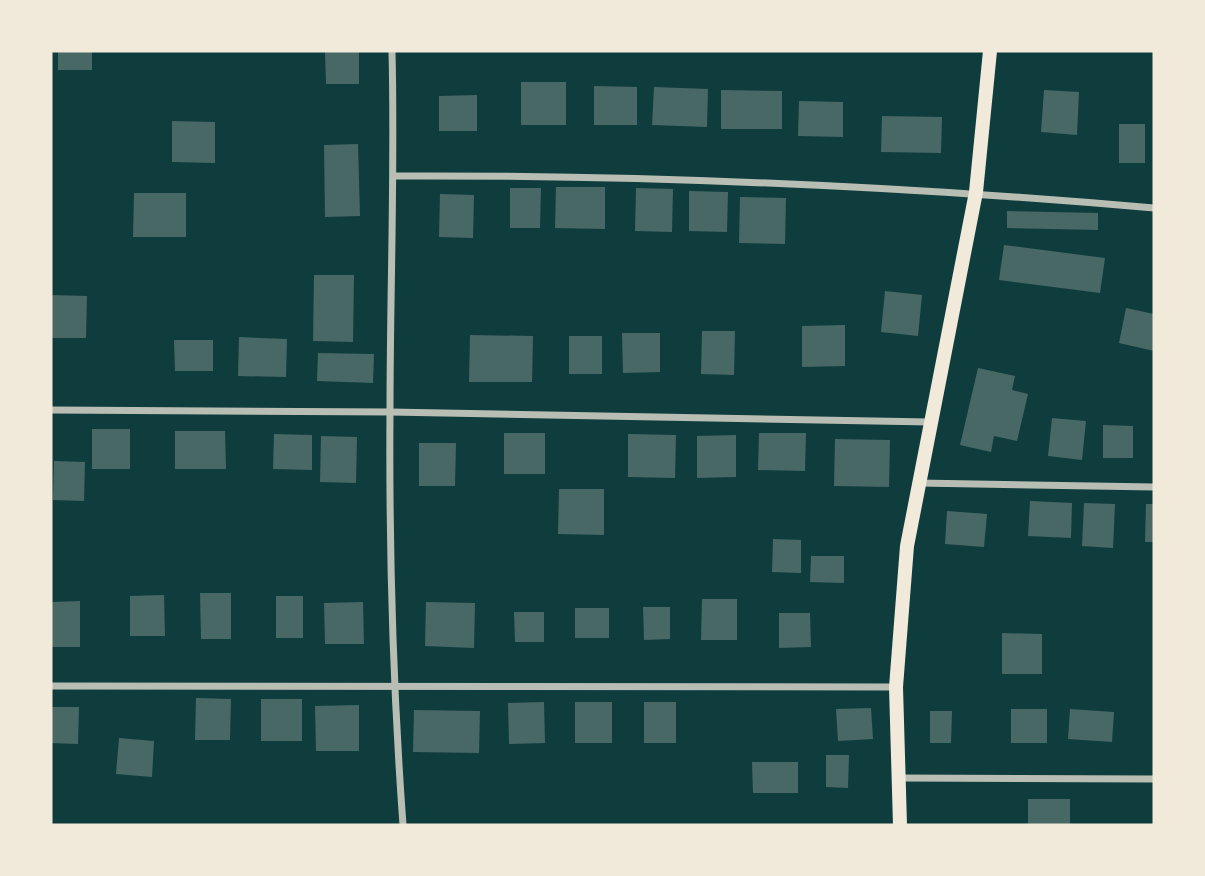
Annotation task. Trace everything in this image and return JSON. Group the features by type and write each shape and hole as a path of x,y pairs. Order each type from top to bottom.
{"main road":[{"path":"900,825 896,687 906,546 976,192 990,51"}],"street":[{"path":"392,51 395,176 390,412 394,685 403,825"},
{"path":"395,176 571,175 976,192 1154,208"},
{"path":"51,410 390,412 930,422"},
{"path":"918,483 1154,487"},
{"path":"51,686 896,687"},
{"path":"898,778 1154,779"}],"building":[{"path":"58,51 92,51 92,70 58,70"},
{"path":"325,51 359,51 359,84 326,84"},
{"path":"521,82 566,82 566,125 521,125"},
{"path":"594,86 637,87 637,125 594,125"},
{"path":"654,87 708,89 707,127 652,125"},
{"path":"721,90 782,91 782,129 721,129"},
{"path":"1044,90 1079,92 1077,135 1041,132"},
{"path":"477,95 477,131 439,131 439,96"},
{"path":"799,101 843,102 843,137 798,136"},
{"path":"882,116 942,117 941,153 881,152"},
{"path":"172,121 215,122 215,163 172,162"},
{"path":"1119,124 1145,124 1145,163 1119,163"},
{"path":"358,144 360,216 325,217 324,145"},
{"path":"556,187 605,187 605,229 555,228"},
{"path":"510,188 541,188 540,228 510,228"},
{"path":"636,188 673,189 672,232 635,231"},
{"path":"689,191 728,192 727,232 689,231"},
{"path":"134,193 186,193 186,237 133,237"},
{"path":"440,194 474,195 473,238 439,237"},
{"path":"740,197 786,198 785,244 739,243"},
{"path":"1007,211 1098,213 1098,230 1007,228"},
{"path":"1004,245 1105,258 1100,293 999,280"},
{"path":"314,275 354,275 353,342 313,341"},
{"path":"885,291 922,295 918,336 881,332"},
{"path":"51,295 87,296 86,338 51,338"},
{"path":"1126,308 1154,314 1154,351 1119,343"},
{"path":"845,325 845,366 802,367 802,326"},
{"path":"702,331 735,331 734,375 701,374"},
{"path":"622,333 660,333 660,372 623,373"},
{"path":"470,335 533,336 532,382 469,382"},
{"path":"569,336 602,336 602,374 569,374"},
{"path":"239,337 287,339 286,377 238,376"},
{"path":"174,340 213,340 213,371 175,371"},
{"path":"318,353 374,354 373,383 317,381"},
{"path":"978,368 1015,376 1012,390 1028,394 1017,441 994,436 991,452 960,445"},
{"path":"1052,418 1086,421 1082,460 1048,456"},
{"path":"1103,425 1133,426 1133,458 1103,458"},
{"path":"92,429 130,429 130,469 92,469"},
{"path":"175,431 225,431 226,469 175,469"},
{"path":"504,433 545,433 545,474 504,474"},
{"path":"759,433 806,433 805,471 758,470"},
{"path":"274,434 312,435 312,470 273,469"},
{"path":"628,434 676,435 675,478 628,477"},
{"path":"736,435 736,477 697,478 697,436"},
{"path":"321,436 357,437 356,483 320,482"},
{"path":"835,439 890,440 889,487 834,486"},
{"path":"419,443 456,443 455,486 419,486"},
{"path":"54,461 85,462 84,501 53,500"},
{"path":"559,489 604,489 604,535 558,534"},
{"path":"1030,501 1072,503 1071,538 1028,536"},
{"path":"1084,503 1115,504 1113,548 1082,546"},
{"path":"1146,504 1154,504 1154,542 1145,542"},
{"path":"947,511 987,514 984,547 945,544"},
{"path":"773,539 801,540 801,573 772,572"},
{"path":"811,556 844,556 844,583 810,582"},
{"path":"200,593 231,593 231,639 201,639"},
{"path":"164,595 165,636 130,636 130,596"},
{"path":"276,596 303,596 303,638 276,638"},
{"path":"702,599 737,599 737,640 701,640"},
{"path":"80,601 80,647 51,647 51,602"},
{"path":"363,602 364,644 325,644 324,603"},
{"path":"426,602 475,603 474,648 425,646"},
{"path":"643,607 670,607 670,639 644,640"},
{"path":"575,608 609,608 609,638 575,638"},
{"path":"514,612 544,612 544,642 515,642"},
{"path":"779,613 810,613 811,647 779,648"},
{"path":"1002,633 1042,634 1042,674 1002,674"},
{"path":"196,698 231,699 230,740 195,740"},
{"path":"261,699 302,699 302,741 261,741"},
{"path":"544,702 545,743 509,744 508,703"},
{"path":"575,702 612,702 612,743 575,743"},
{"path":"644,702 676,702 676,743 644,743"},
{"path":"359,705 359,751 316,751 315,706"},
{"path":"51,707 79,707 78,744 51,743"},
{"path":"871,708 873,739 838,741 836,709"},
{"path":"1011,709 1047,709 1047,743 1011,743"},
{"path":"1070,709 1114,712 1112,742 1068,739"},
{"path":"414,710 480,711 479,753 413,752"},
{"path":"930,711 952,711 951,743 930,743"},
{"path":"119,738 154,741 152,777 116,774"},
{"path":"826,755 849,755 848,788 826,787"},
{"path":"752,762 798,762 798,793 753,793"},
{"path":"1028,799 1070,799 1070,825 1028,825"}]}
